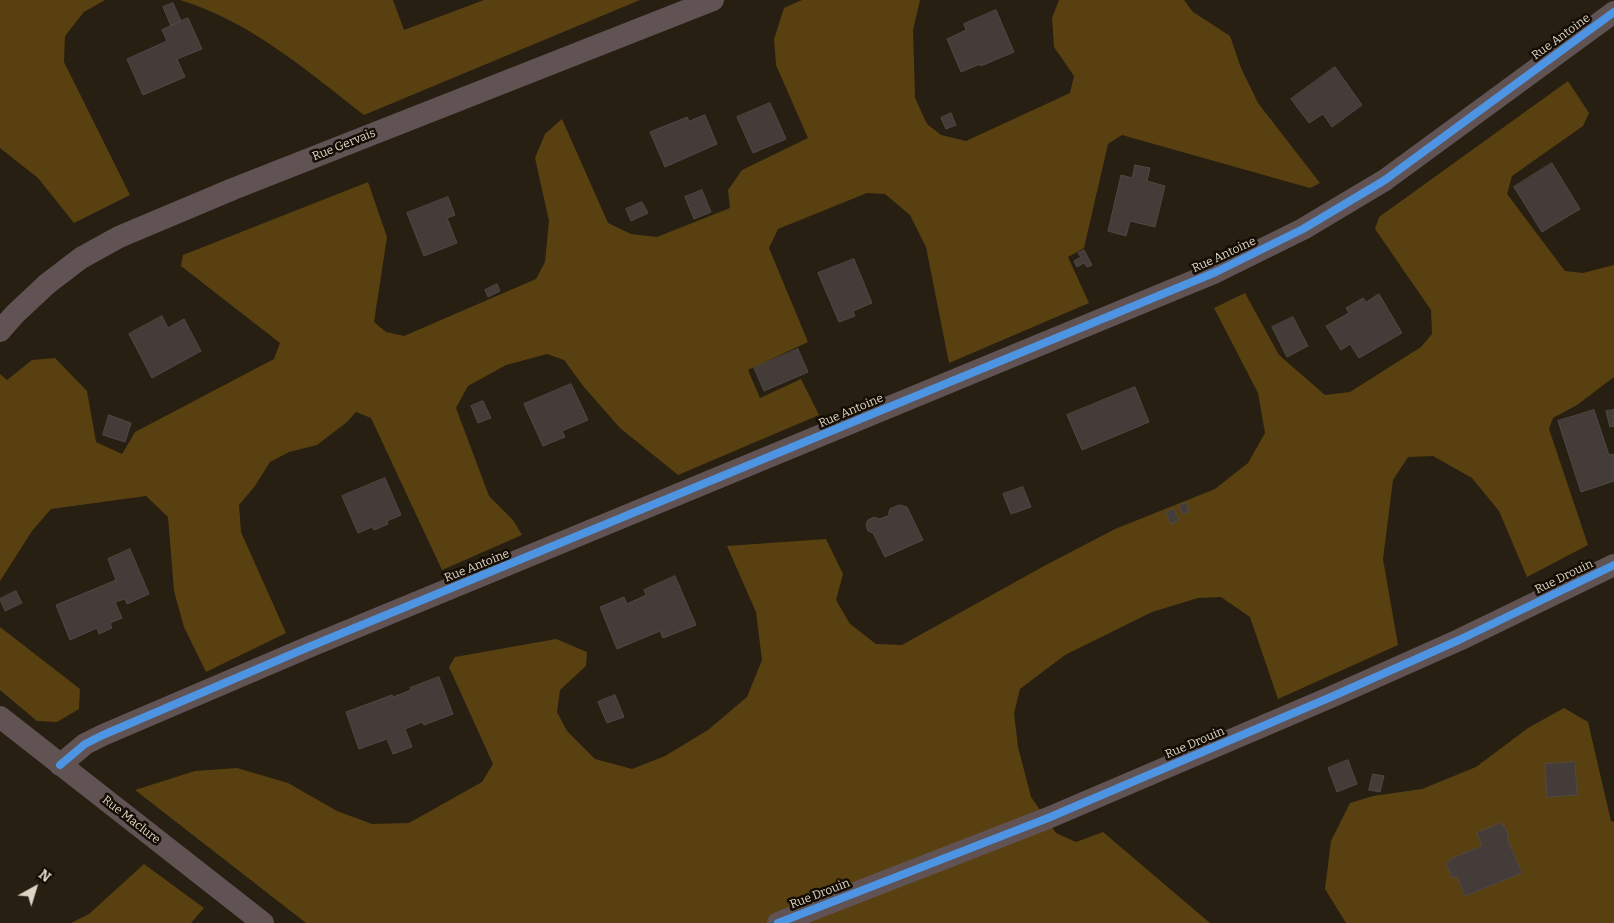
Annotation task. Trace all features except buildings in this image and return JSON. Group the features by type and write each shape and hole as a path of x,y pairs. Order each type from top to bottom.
{"street":[{"name":"Rue Gervais","path":"0,331 46,284 81,258 119,237 678,6 712,0"},
{"name":"Rue Antoine","path":"60,765 85,744 102,735 311,646 1207,276 1262,250 1312,224 1385,180 1614,12"},
{"name":"Rue Drouin","path":"778,923 1048,818 1331,698 1459,640 1614,565"},
{"name":"Rue Maclure","path":"0,717 263,923"}],"shaded area":[{"path":"0,0 105,0 84,12 65,36 64,62 130,195 74,223 38,178 0,148"},
{"path":"180,0 393,0 404,30 484,0 640,0 364,115 299,65 254,34 206,9"},
{"path":"802,0 920,0 913,30 915,98 927,124 941,135 966,141 1070,93 1074,76 1054,47 1052,18 1059,0 1184,0 1193,12 1230,36 1241,68 1258,103 1320,183 1310,188 1122,135 1108,144 1084,248 1068,257 1089,303 949,363 926,247 910,215 885,194 867,193 778,229 769,248 808,342 748,370 760,398 801,379 819,415 678,475 620,428 584,387 564,360 547,354 506,365 468,386 456,408 489,496 513,520 522,535 442,570 371,418 356,412 347,422 317,445 289,452 270,462 255,486 239,505 241,532 286,633 206,672 184,627 174,591 168,517 146,496 51,509 32,531 0,581 0,374 7,380 32,360 55,358 87,391 96,442 122,454 135,432 274,359 280,343 181,266 183,255 368,182 387,237 374,322 386,332 404,336 536,279 545,262 549,221 535,158 545,134 562,119 608,223 631,234 657,237 730,208 728,190 742,170 808,138 776,65 774,39 784,8"},
{"path":"1568,81 1589,113 1583,126 1512,176 1507,194 1565,271 1583,273 1614,265 1614,377 1577,405 1553,418 1549,429 1588,545 1527,577 1499,511 1472,478 1433,456 1408,457 1393,480 1383,559 1398,645 1278,699 1250,617 1221,597 1198,598 1152,612 1065,655 1020,689 1014,713 1018,747 1031,797 1056,833 1076,842 1103,832 1210,923 306,923 135,790 195,771 237,768 288,783 337,811 372,824 409,823 482,782 493,764 449,667 455,657 556,639 587,652 586,666 560,690 557,712 567,731 595,759 632,769 665,756 708,730 747,697 762,660 756,612 727,546 826,539 843,574 836,600 850,624 876,644 902,645 1115,529 1215,489 1248,463 1265,433 1258,393 1214,308 1245,293 1279,355 1325,395 1350,392 1421,347 1432,334 1431,310 1375,229 1379,217"},
{"path":"0,627 80,689 79,709 57,722 37,721 0,690"},
{"path":"1564,708 1588,722 1611,821 1614,822 1614,923 1346,923 1325,889 1331,841 1350,803 1373,796 1422,789 1476,767 1528,728"},
{"path":"144,864 204,908 191,923 71,923 89,914"}],"cycle path":[{"path":"60,765 85,744 103,735 311,646 1216,272 1303,229 1385,180 1614,12"},
{"path":"778,923 1048,818 1331,697 1459,640 1614,565"}]}
